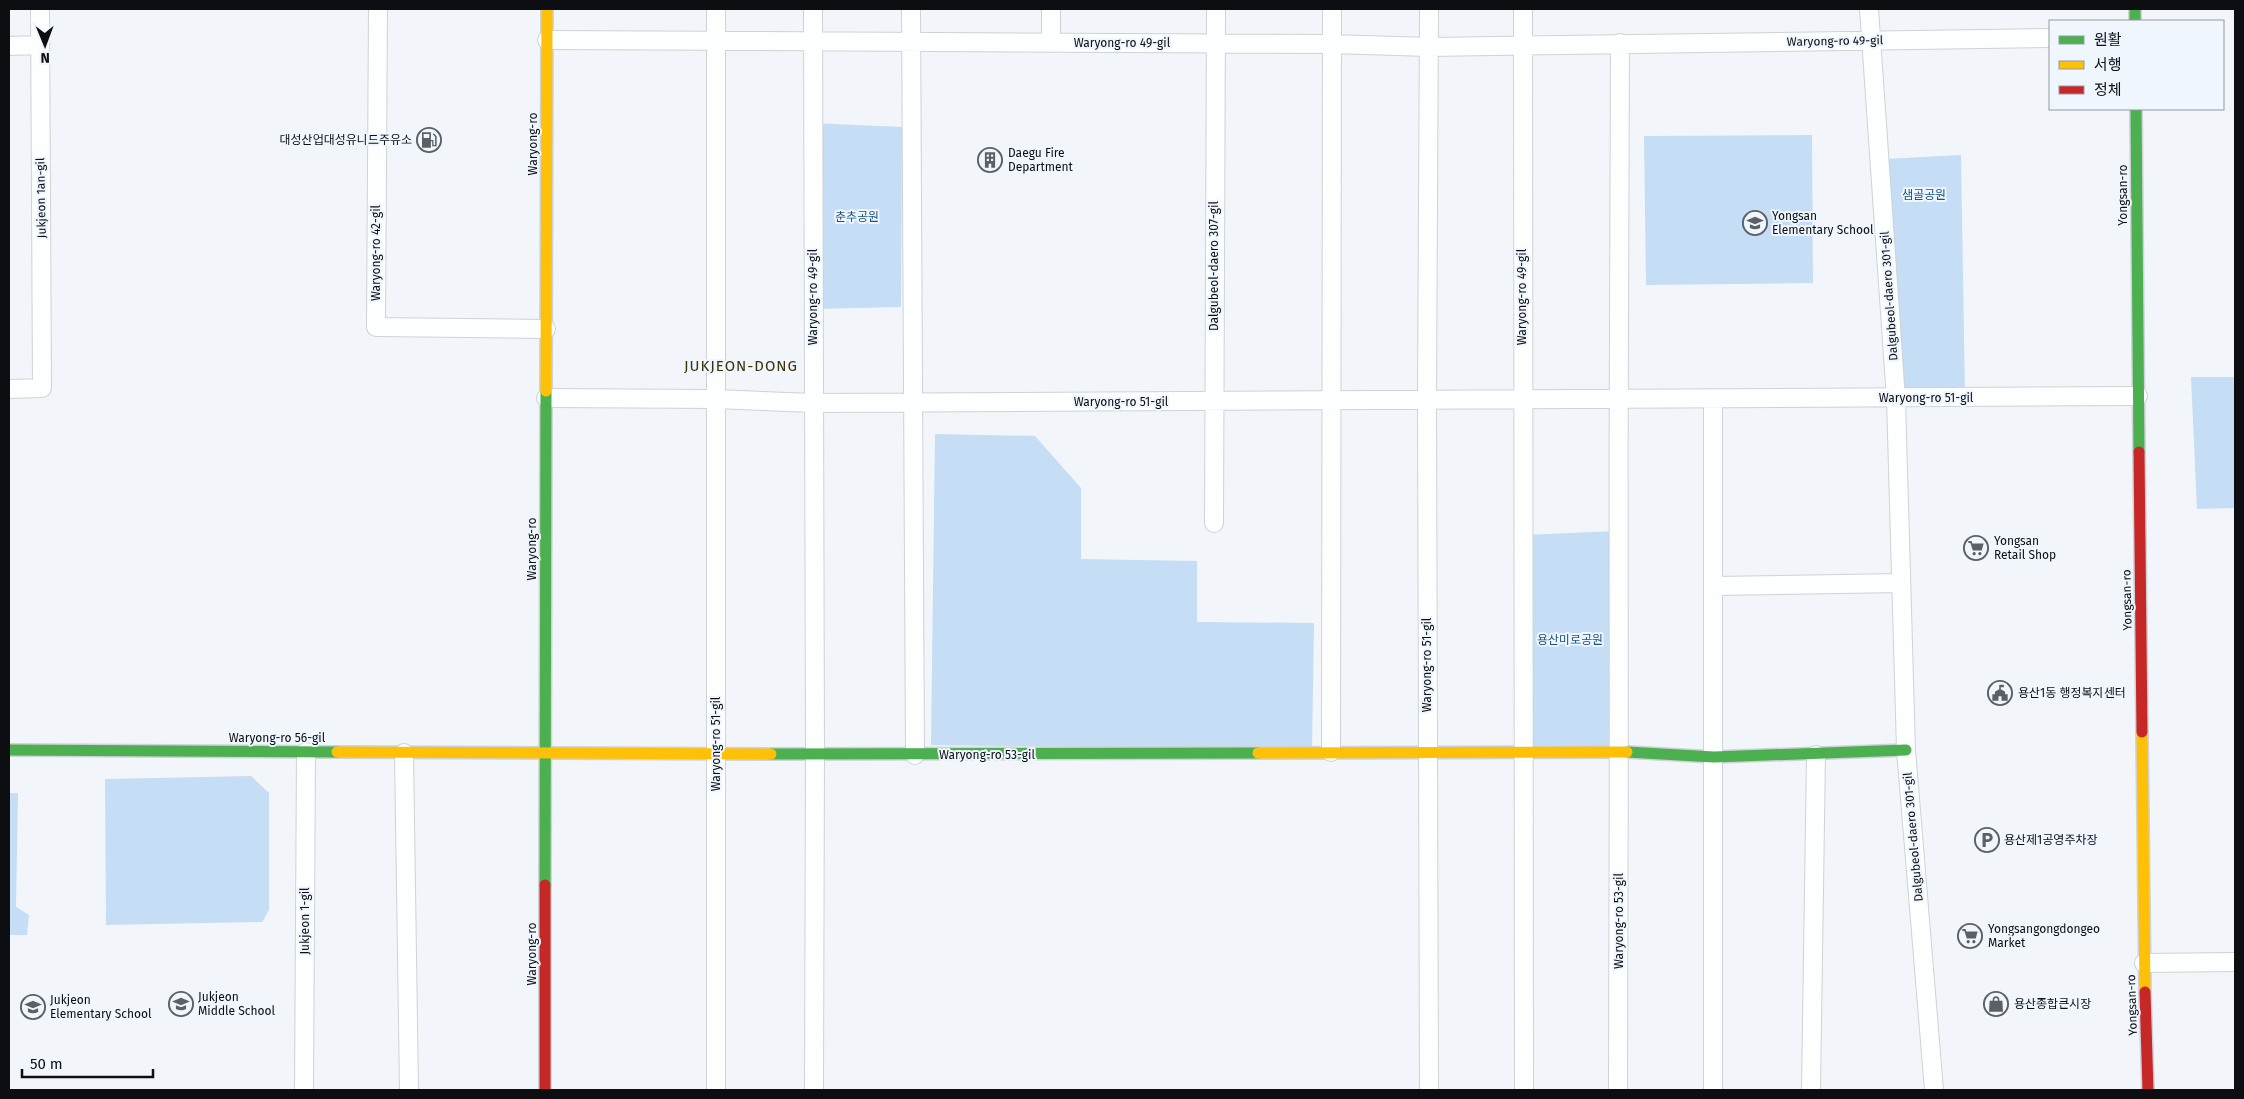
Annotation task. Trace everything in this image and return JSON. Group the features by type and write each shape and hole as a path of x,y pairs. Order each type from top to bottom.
{"main road":[{"name":"Waryong-ro","path":"545,1090 547,9"},
{"name":"Yongsan-ro","path":"2136,110 2144,963 2148,1090"},
{"name":"Waryong-ro 56-gil","path":"9,750 546,754"},
{"name":"Waryong-ro 53-gil","path":"546,754 815,753 915,755 1620,751 1714,757 1906,750"}],"street":[{"name":"Jukjeon 1an-gil","path":"9,389 42,388 40,9"},
{"name":"Waryong-ro 42-gil","path":"378,9 376,327 546,329"},
{"path":"715,398 716,9"},
{"path":"812,42 813,9"},
{"path":"912,9 912,402 915,755"},
{"path":"1051,9 1052,43"},
{"name":"Dalgubeol-daero 307-gil","path":"1214,523 1216,9"},
{"path":"1331,752 1332,9"},
{"path":"1427,399 1429,9"},
{"path":"1522,9 1522,45"},
{"name":"Dalgubeol-daero 301-gil","path":"1869,9 1896,398 1906,750 1934,1090"},
{"name":"Waryong-ro 49-gil","path":"547,40 1215,43 1429,46 2049,38"},
{"name":"Waryong-ro 49-gil","path":"812,42 813,403"},
{"path":"1620,44 1617,399 1620,751"},
{"path":"9,46 39,45"},
{"name":"Waryong-ro 49-gil","path":"1521,399 1522,45"},
{"name":"Waryong-ro 51-gil","path":"546,398 715,398 813,403 1213,401 1330,398 1713,399 2138,396"},
{"name":"Waryong-ro 51-gil","path":"715,398 716,1090"},
{"name":"Waryong-ro 51-gil","path":"1427,399 1428,752"},
{"path":"1521,399 1524,1090"},
{"path":"1713,399 1713,1090"},
{"path":"813,403 814,1090"},
{"path":"1714,586 1901,583"},
{"name":"Waryong-ro 53-gil","path":"1618,1090 1620,751"},
{"name":"Jukjeon 1-gil","path":"304,1090 306,752"},
{"path":"1428,752 1428,1090"},
{"path":"404,753 409,1090"},
{"path":"1811,1090 1816,754"},
{"path":"2144,963 2235,962"}],"green space":[{"name":"춘추공원","path":"812,123 902,127 901,307 813,309"},
{"path":"1812,135 1813,283 1646,285 1644,136"},
{"name":"샘골공원","path":"1961,155 1965,398 1900,394 1885,159"},
{"path":"2191,377 2235,377 2235,508 2197,509"},
{"path":"935,434 1035,436 1081,488 1081,559 1197,561 1197,622 1314,623 1312,750 931,745"},
{"name":"용산미로공원","path":"1616,531 1618,745 1524,745 1523,535"},
{"path":"251,776 269,793 269,910 262,922 106,925 105,779"},
{"path":"9,793 18,793 16,907 29,915 27,935 9,935"}],"traffic: fast":[{"path":"2135,9 2135,20"},
{"path":"2136,110 2139,452"},
{"path":"545,885 546,391"},
{"path":"9,750 337,752"},
{"path":"1627,752 1714,757 1906,750"},
{"path":"771,754 1258,753"}],"traffic: slow":[{"path":"546,391 547,9"},
{"path":"2142,732 2145,992"},
{"path":"337,752 771,754"},
{"path":"1258,753 1627,752"}],"traffic: jam":[{"path":"2139,452 2142,732"},
{"path":"545,885 545,1090"},
{"path":"2145,992 2148,1090"}],"place":[{"name":"대성산업대성유니드주유소","path":"429,140"},
{"name":"Daegu Fire Department","path":"990,160"},
{"name":"Yongsan Elementary School","path":"1755,223"},
{"name":"Yongsan Retail Shop","path":"1976,548"},
{"name":"용산1동 행정복지센터","path":"2000,693"},
{"name":"용산제1공영주차장","path":"1987,840"},
{"name":"Yongsangongdongeo Market","path":"1970,936"},
{"name":"Jukjeon Middle School","path":"181,1004"},
{"name":"용산종합큰시장","path":"1996,1004"},
{"name":"Jukjeon Elementary School","path":"33,1007"}],"district":[{"name":"JUKJEON-DONG","path":"741,366"}]}
